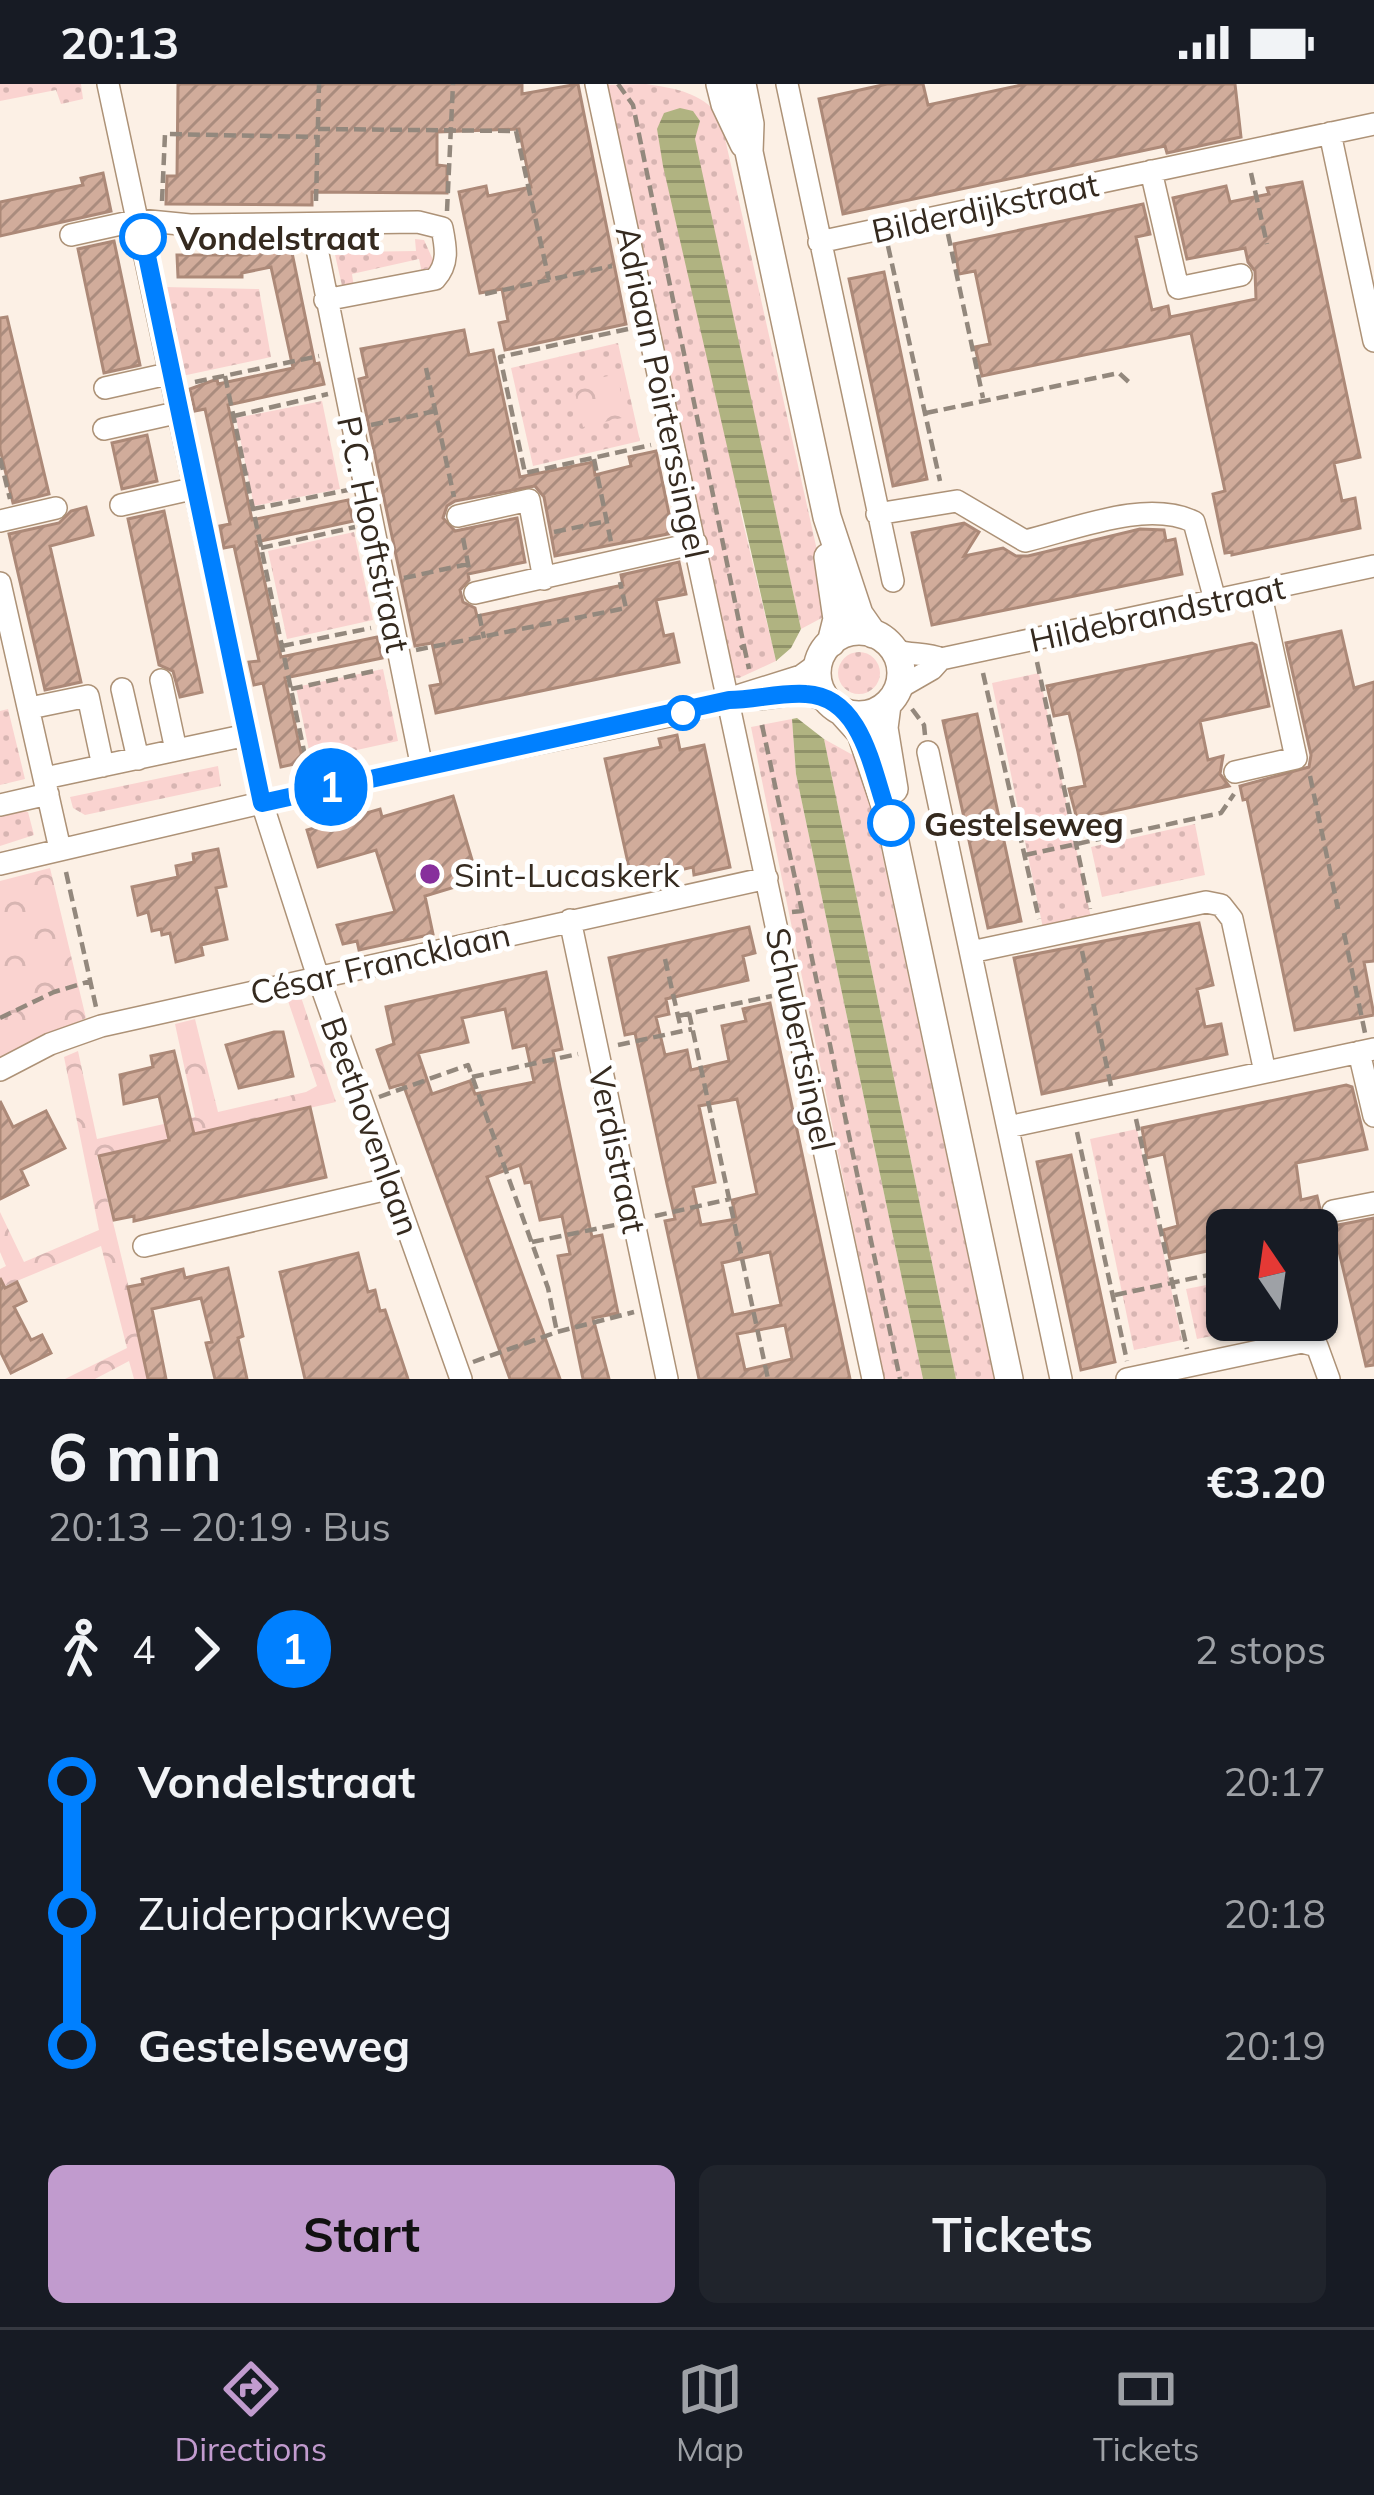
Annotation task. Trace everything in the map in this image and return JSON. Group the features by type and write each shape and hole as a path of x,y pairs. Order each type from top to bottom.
{"main road":[{"path":"720,84 749,152"},
{"path":"742,84 750,124 749,152 827,517 859,614 902,668 895,707 891,823"},
{"path":"827,517 837,620 818,683 861,734 891,823 1009,1379"},
{"path":"824,653 846,633 884,642"},
{"path":"835,706 861,716 895,707"}],"street":[{"path":"108,84 150,222 173,380 262,803"},
{"name":"Adriaan Poirterssingel","path":"596,84 729,700"},
{"path":"787,84 892,581"},
{"name":"Bilderdijkstraat","path":"819,242 1374,124"},
{"path":"1330,133 1374,341"},
{"path":"1151,171 1178,288 1241,275"},
{"path":"71,236 150,222 418,222 442,228 444,269 435,279 325,300"},
{"name":"P.C. Hooftstraat","path":"312,224 422,768"},
{"path":"105,388 173,380"},
{"path":"104,429 180,412"},
{"path":"121,505 196,488"},
{"path":"458,516 529,500 544,579"},
{"path":"877,514 945,502 968,505 1025,541 1153,511 1177,514 1194,522 1215,600"},
{"path":"7,519 56,508"},
{"path":"475,593 696,543"},
{"name":"Hildebrandstraat","path":"884,642 908,655 930,654 941,659 1374,566"},
{"path":"0,583 60,848"},
{"path":"1235,772 1296,758 1260,591"},
{"path":"0,864 729,700 801,676 824,653"},
{"name":"Hildebrandstraat","path":"895,707 941,659"},
{"path":"160,680 176,750"},
{"path":"122,689 137,758"},
{"path":"729,700 804,693 835,706"},
{"path":"30,708 88,696 103,766"},
{"name":"Schubertsingel","path":"729,700 873,1379"},
{"path":"0,805 103,766 247,735"},
{"path":"928,752 1061,1379"},
{"name":"Beethovenlaan","path":"262,803 318,977 459,1374"},
{"name":"César Francklaan","path":"0,1070 50,1044 100,1026 767,878"},
{"path":"970,952 1206,902 1221,905 1232,919 1265,1072"},
{"name":"Verdistraat","path":"570,920 667,1379"},
{"path":"1008,1126 1368,1051 1374,1116"},
{"path":"144,1246 392,1188"},
{"path":"1338,1210 1374,1203"},
{"path":"1129,1379 1302,1342 1318,1346 1327,1368"}],"path":[{"path":"312,224 319,84"},
{"path":"442,228 450,200 453,84"},
{"path":"618,84 633,105 750,673"},
{"path":"150,222 165,134 516,131 549,280"},
{"path":"1245,150 1267,244"},
{"path":"944,216 983,398"},
{"path":"884,229 945,502"},
{"path":"485,295 636,261"},
{"path":"650,324 500,357 520,450 525,472 675,440"},
{"path":"173,380 225,376 337,353"},
{"path":"926,413 1119,374 1132,385"},
{"path":"225,376 312,791"},
{"path":"234,416 344,390"},
{"path":"353,429 435,411"},
{"path":"0,458 7,519"},
{"path":"254,509 365,486"},
{"path":"536,536 607,521"},
{"path":"261,548 373,523"},
{"path":"386,582 468,564"},
{"path":"282,646 393,624"},
{"path":"1033,640 1077,844 1086,928 1124,1102 1191,1366"},
{"path":"721,661 744,646"},
{"path":"978,652 1043,937"},
{"path":"291,689 401,665"},
{"path":"762,725 900,1379"},
{"path":"1296,758 1309,768 1338,909"},
{"path":"1024,855 1221,812 1235,793 1235,772"},
{"path":"60,848 100,1026"},
{"path":"775,912 802,911"},
{"path":"1344,933 1368,1051"},
{"path":"665,958 681,1031"},
{"path":"0,1018 54,992 91,981"},
{"path":"678,1016 791,991"},
{"path":"689,1013 769,1379"},
{"path":"362,1102 468,1065 543,1273 557,1332"},
{"path":"1073,1113 1129,1379"},
{"path":"1113,1296 1206,1276"},
{"path":"459,1374 557,1332 652,1309"}],"green space":[{"path":"0,84 81,84 83,99 61,104 56,90 0,101"},
{"path":"646,84 687,93 720,116 831,613 801,629 694,139 700,121 680,108 741,514 776,661 739,678 732,677 606,85"},
{"path":"331,237 347,237 349,252 416,251 415,239 424,240 434,262 422,273 419,259 352,274 354,288 343,290"},
{"path":"164,287 259,289 271,357 182,376"},
{"path":"618,343 640,441 533,466 511,368"},
{"path":"617,374 626,417 583,427 573,384"},
{"path":"322,401 340,489 254,506 236,418"},
{"path":"354,532 373,620 287,639 268,551"},
{"path":"859,652 874,658 880,673 874,688 859,694 844,688 838,673 844,658"},
{"path":"383,669 398,741 311,760 296,687"},
{"path":"1039,673 1091,918 1043,928 992,683"},
{"path":"8,709 25,779 0,785 0,711"},
{"path":"792,719 796,774 923,1379 884,1379 751,727"},
{"path":"824,739 860,759 865,774 994,1379 956,1379"},
{"path":"218,766 221,786 85,815 73,808 70,797"},
{"path":"28,812 34,835 0,846 0,816"},
{"path":"1195,824 1205,875 1102,897 1091,847"},
{"path":"50,868 86,1018 0,1057 0,881"},
{"path":"300,994 336,1102 97,1156 151,1379 134,1379 129,1361 95,1379 65,1379 127,1348 101,1246 0,1288 0,1269 6,1266 0,1252 0,1212 24,1262 99,1230 64,1057 78,1051 97,1139 195,1117 175,1024 195,1019 218,1112 306,1092 317,1086 287,998"},
{"path":"1137,1129 1182,1340 1134,1350 1090,1139"},
{"path":"1206,1285 1206,1337 1197,1339 1186,1289"}],"shaded area":[{"path":"680,108 693,111 700,121 695,139 801,629 791,648 776,661 663,166 657,129 664,113"},
{"path":"792,719 824,739 956,1379 923,1379 796,774"}],"building":[{"path":"178,84 522,84 522,94 578,84 626,324 505,350 499,323 508,321 502,289 480,293 459,192 486,186 488,196 531,187 519,129 437,132 437,165 447,166 447,193 312,192 312,205 166,204 167,176 177,176"},
{"path":"887,84 923,84 928,105 1026,84 1235,84 1241,137 1167,153 1165,146 843,214 819,99"},
{"path":"103,173 111,211 0,236 0,202 83,185 81,178"},
{"path":"1302,182 1360,457 1334,463 1342,501 1355,498 1360,528 1232,555 1225,553 1213,494 1225,491 1191,333 982,376 975,347 990,344 975,271 959,274 954,244 1143,204 1150,234 1136,237 1152,310 1168,306 1170,317 1256,299 1255,271 1245,248 1187,259 1173,198 1226,186 1230,202"},
{"path":"114,241 140,365 104,373 78,249"},
{"path":"290,243 315,364 319,363 324,384 228,405 252,520 348,500 353,521 256,542 281,657 377,637 382,658 285,678 303,762 281,767 263,683 254,685 249,662 259,661 234,546 224,548 220,526 230,524 205,409 195,411 190,389 217,379 218,384 293,368 271,267 242,273 242,277 178,277 177,255 247,255"},
{"path":"884,272 927,479 893,486 849,279"},
{"path":"7,317 49,494 13,503 0,449 0,318"},
{"path":"464,330 469,355 493,350 520,477 593,462 595,475 631,466 629,457 656,451 673,533 555,556 544,497 535,486 455,501 447,506 443,518 455,531 517,518 525,562 468,574 460,590 463,602 475,608 477,616 623,585 621,575 679,562 686,594 656,600 664,636 673,634 679,662 436,713 430,686 441,684 432,643 415,646 359,379 367,377 361,349"},
{"path":"147,435 157,481 122,489 112,443"},
{"path":"86,507 93,535 50,546 81,682 45,690 9,534 59,523 71,511"},
{"path":"164,511 202,692 180,697 173,671 159,665 128,519"},
{"path":"964,523 979,532 964,556 1003,548 1016,556 1028,556 1140,529 1164,530 1166,541 1175,539 1182,574 932,625 912,533"},
{"path":"1341,631 1354,688 1374,682 1374,961 1364,962 1374,1015 1295,1030 1247,799 1243,800 1240,786 1309,767 1311,755 1286,643"},
{"path":"1252,643 1269,706 1200,721 1208,760 1223,756 1220,774 1229,786 1077,819 1069,789 1085,786 1078,752 1069,713 1054,716 1047,686"},
{"path":"977,714 1021,921 988,928 943,721"},
{"path":"677,735 680,750 704,745 730,867 694,875 693,867 632,881 605,759 661,747 659,739"},
{"name":"Sint-Lucaskerk","path":"453,796 478,880 425,896 433,934 359,950 357,941 343,944 337,925 395,912 376,850 318,867 307,830 380,809 382,817"},
{"path":"218,849 226,886 216,888 227,939 201,945 203,955 176,962 170,933 152,931 148,912 138,915 132,887 178,877 176,866 194,862 193,854"},
{"path":"1199,923 1213,985 1197,989 1205,1027 1221,1024 1227,1054 1042,1094 1014,958"},
{"path":"749,927 755,953 743,956 748,980 666,999 669,1014 656,1017 665,1055 687,1050 691,1070 729,1061 722,1026 746,1021 743,1009 770,1003 850,1379 699,1379 665,1221 675,1219 635,1033 625,1035 609,958","holes":["737,1099 757,1194 732,1200 736,1219 701,1225 693,1187 715,1182 699,1106","770,1252 781,1305 733,1315 722,1263","785,1325 792,1359 745,1370 737,1334"]},
{"path":"546,972 562,1049 553,1051 560,1087 592,1237 602,1235 618,1313 593,1318 609,1379 583,1379 558,1256 570,1254 562,1216 540,1220 531,1182 525,1183 520,1165 487,1177 560,1379 510,1379 403,1084 390,1088 377,1050 394,1044 386,1007","holes":["505,1009 513,1048 526,1045 534,1082 475,1094 470,1081 432,1094 418,1053 468,1042 462,1018"]},
{"path":"283,1032 293,1076 239,1088 226,1045"},
{"path":"174,1051 194,1134 310,1107 326,1177 134,1221 134,1216 114,1220 99,1156 169,1140 159,1096 124,1104 120,1075 153,1067 151,1056"},
{"path":"1346,1085 1352,1087 1367,1149 1296,1163 1301,1200 1317,1196 1320,1209 1206,1209 1206,1251 1170,1259 1163,1230 1178,1226 1164,1154 1147,1158 1142,1128"},
{"path":"0,1101 13,1127 46,1111 65,1148 21,1170 28,1185 0,1199"},
{"path":"1071,1155 1115,1362 1081,1370 1037,1162"},
{"path":"1374,1218 1374,1365 1366,1366 1338,1247 1338,1225"},
{"path":"358,1253 368,1292 375,1290 380,1311 385,1310 408,1379 305,1379 280,1272"},
{"path":"228,1268 247,1379 215,1379 201,1298 152,1309 166,1379 148,1379 128,1287 183,1269 185,1278"},
{"path":"0,1278 5,1288 17,1282 26,1301 14,1307 31,1340 42,1335 51,1353 11,1373 0,1351"}],"bus line":[{"name":"1","path":"143,237 262,803 729,700 804,693 827,701 856,725 891,823"}],"place":[{"name":"Vondelstraat","path":"143,237"},
{"name":"Gestelseweg","path":"891,823"},
{"name":"Sint-Lucaskerk","path":"430,874"}]}
